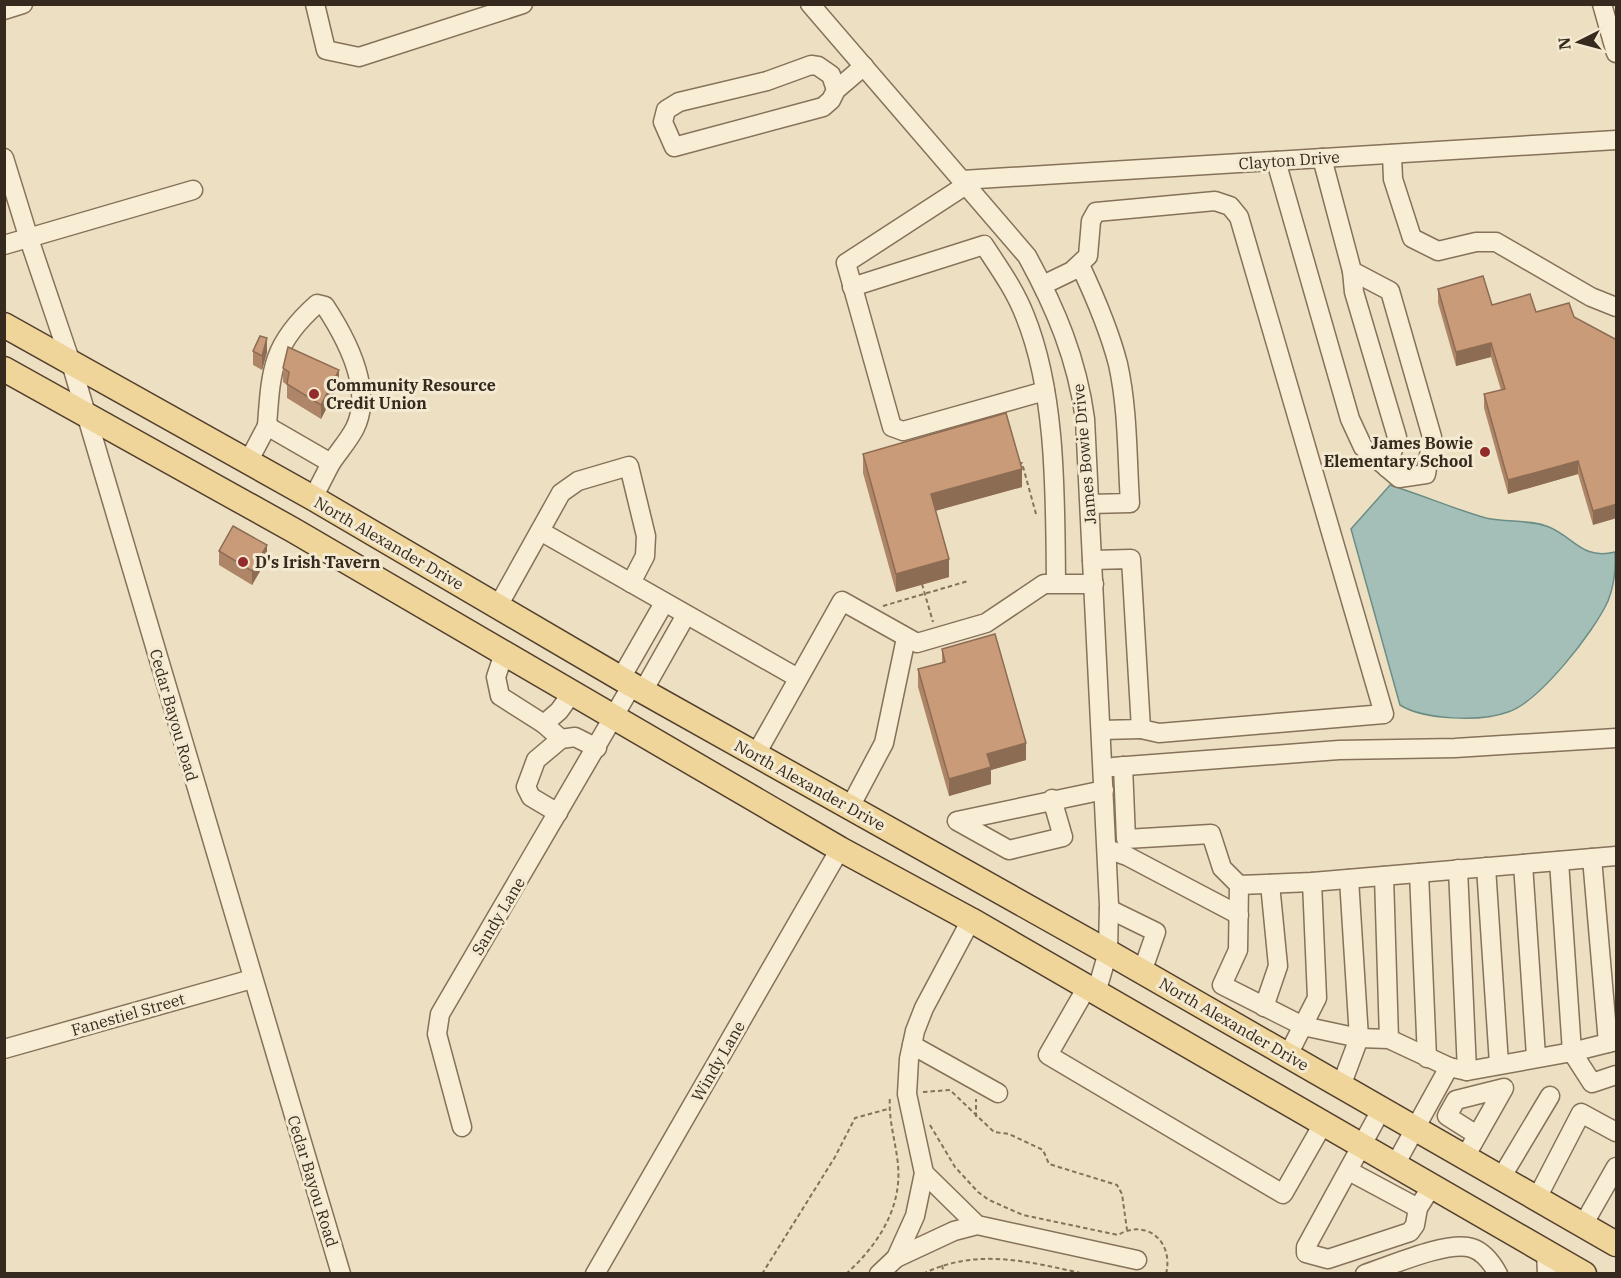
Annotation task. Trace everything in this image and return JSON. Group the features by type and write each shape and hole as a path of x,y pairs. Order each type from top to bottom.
{"main road":[{"name":"North Alexander Drive","path":"4,325 313,498 632,685 1108,952 1616,1244"},
{"path":"4,369 294,530 840,849 971,920 1493,1221 1546,1263 1584,1274"},
{"path":"294,530 313,498"},
{"path":"738,789 756,754"}],"street":[{"path":"4,10 23,4"},
{"path":"315,4 326,50 359,57 522,4"},
{"name":"James Bowie Drive","path":"810,4 1027,256 1043,285 1068,343 1080,385 1094,584 1107,849 1108,952 1092,990 1048,1055 1283,1194 1323,1124"},
{"path":"1602,4 1617,53"},
{"path":"836,90 831,75 818,66 804,66 767,81 679,102 666,110 663,122 674,147 781,116 823,107 831,100 836,90 864,66"},
{"name":"Clayton Drive","path":"964,183 1617,140"},
{"path":"1392,154 1393,179 1412,238 1438,251 1476,242 1496,242 1592,297 1617,308"},
{"name":"Cedar Bayou Road","path":"4,158 71,363 341,1274"},
{"path":"1322,158 1352,271 1354,292 1397,437 1387,468"},
{"path":"1276,161 1350,419 1363,447 1399,478 1426,474 1432,437 1390,291 1352,271"},
{"path":"964,183 846,263 883,398 895,430 903,431 1045,391"},
{"path":"4,245 193,190"},
{"path":"1043,285 1080,265 1089,256 1091,221 1096,212 1215,201 1230,206 1239,217 1384,714 1159,733 1141,729 1101,730"},
{"path":"852,287 984,245 1015,293 1038,354 1045,391 1055,509 1056,584"},
{"path":"1080,265 1103,314 1118,365 1123,395 1130,503 1090,504"},
{"path":"248,462 267,426 271,373 277,356 295,323 317,304 325,306 341,330 355,367 362,395 356,427 331,463 313,498"},
{"path":"1038,354 1068,343"},
{"path":"267,426 331,463"},
{"path":"498,606 540,531 555,499 568,487 587,478 629,466 646,536 645,556 631,583"},
{"path":"540,531 798,678"},
{"path":"1092,560 1131,559 1141,729"},
{"path":"756,754 842,601 906,638 921,642 986,623 1038,587 1056,584 1094,584"},
{"path":"632,685 644,636 664,603"},
{"path":"632,685 665,649 686,615"},
{"path":"644,636 665,649"},
{"path":"850,807 884,743 906,638"},
{"path":"504,653 496,677 500,696 544,724 561,739"},
{"name":"Sandy Lane","path":"462,1127 436,1034 440,1014 615,718 632,685"},
{"path":"544,724 559,711 572,693"},
{"path":"558,813 531,797 526,787 536,760 561,739 575,737 597,748"},
{"path":"1102,768 1339,750 1455,748 1617,738"},
{"path":"1123,766 1127,847"},
{"path":"1052,799 1064,837 1020,848 1009,850 957,821 1052,799 1104,790"},
{"path":"1107,849 1211,834 1222,868 1239,885 1239,915 1238,950 1209,1010"},
{"path":"1127,847 1239,915"},
{"name":"Windy Lane","path":"595,1274 840,849"},
{"path":"1239,885 1312,882 1617,856"},
{"path":"1222,984 1303,1026 1359,1038 1389,1039 1427,1058 1458,1069 1572,1052 1612,1042 1592,858"},
{"path":"1559,861 1572,1052 1592,1083 1617,1075"},
{"path":"1523,864 1536,1056"},
{"path":"1486,867 1499,1064"},
{"path":"1395,1165 1414,1127 1458,1069 1458,869"},
{"path":"1419,873 1427,1058"},
{"path":"1384,876 1389,1039"},
{"path":"1341,1086 1359,1038 1349,879"},
{"path":"1287,1055 1317,998 1312,882"},
{"path":"1264,1007 1278,966 1270,884"},
{"path":"1109,909 1156,932 1142,972"},
{"path":"896,1258 915,1216 924,1173 907,1094 912,1045 924,1008 971,920"},
{"name":"Fanestiel Street","path":"4,1049 252,979"},
{"path":"912,1045 998,1093"},
{"path":"1501,1178 1550,1096"},
{"path":"1381,1110 1306,1247 1305,1253 1328,1259 1410,1232 1415,1225 1418,1208 1432,1186"},
{"path":"1537,1198 1581,1113 1617,1132"},
{"path":"1465,1157 1477,1135"},
{"path":"1583,1225 1617,1167"},
{"path":"1349,1171 1418,1208"},
{"path":"924,1173 977,1225"},
{"path":"1474,1249 1493,1221"},
{"path":"879,1274 896,1258 954,1231 977,1225 1137,1260"},
{"path":"1365,1274 1454,1247 1474,1249 1484,1256 1498,1274"}],"path":[{"path":"1016,465 1022,463 1036,514"},
{"path":"874,608 968,581"},
{"path":"922,584 935,628"},
{"path":"917,1092 950,1090 994,1132 1009,1134 1043,1150 1049,1164 1117,1185 1122,1194 1127,1230"},
{"path":"762,1274 836,1157 855,1118 889,1109"},
{"path":"926,1123 934,1127 945,1154 966,1181 978,1192 1006,1210 1118,1235 1127,1230 1145,1229 1158,1236 1168,1255 1166,1274"},
{"path":"922,1274 942,1266 987,1258 1012,1259 1085,1274"},
{"path":"942,1266 944,1274"}],"water":[{"path":"1390,485 1486,518 1549,527 1586,551 1604,554 1615,552 1612,589 1601,614 1550,681 1521,706 1497,715 1453,718 1423,714 1400,705 1351,529"}],"building":[{"path":"1483,276 1492,305 1530,294 1536,312 1569,303 1574,317 1617,340 1617,504 1593,511 1578,461 1508,480 1484,394 1505,389 1491,343 1456,352 1438,289"},
{"path":"260,336 267,338 262,356 253,351"},
{"path":"288,347 339,370 321,405 287,384 289,372 283,368"},
{"path":"1006,413 1022,469 931,494 949,559 896,574 863,454"},
{"path":"233,526 267,545 252,571 219,551"},
{"path":"995,634 1026,743 987,754 991,767 949,779 918,669 945,662 942,649"}],"place":[{"name":"Community Resource Credit Union","path":"314,394"},
{"name":"James Bowie Elementary School","path":"1485,452"},
{"name":"D's Irish Tavern","path":"243,562"}]}
